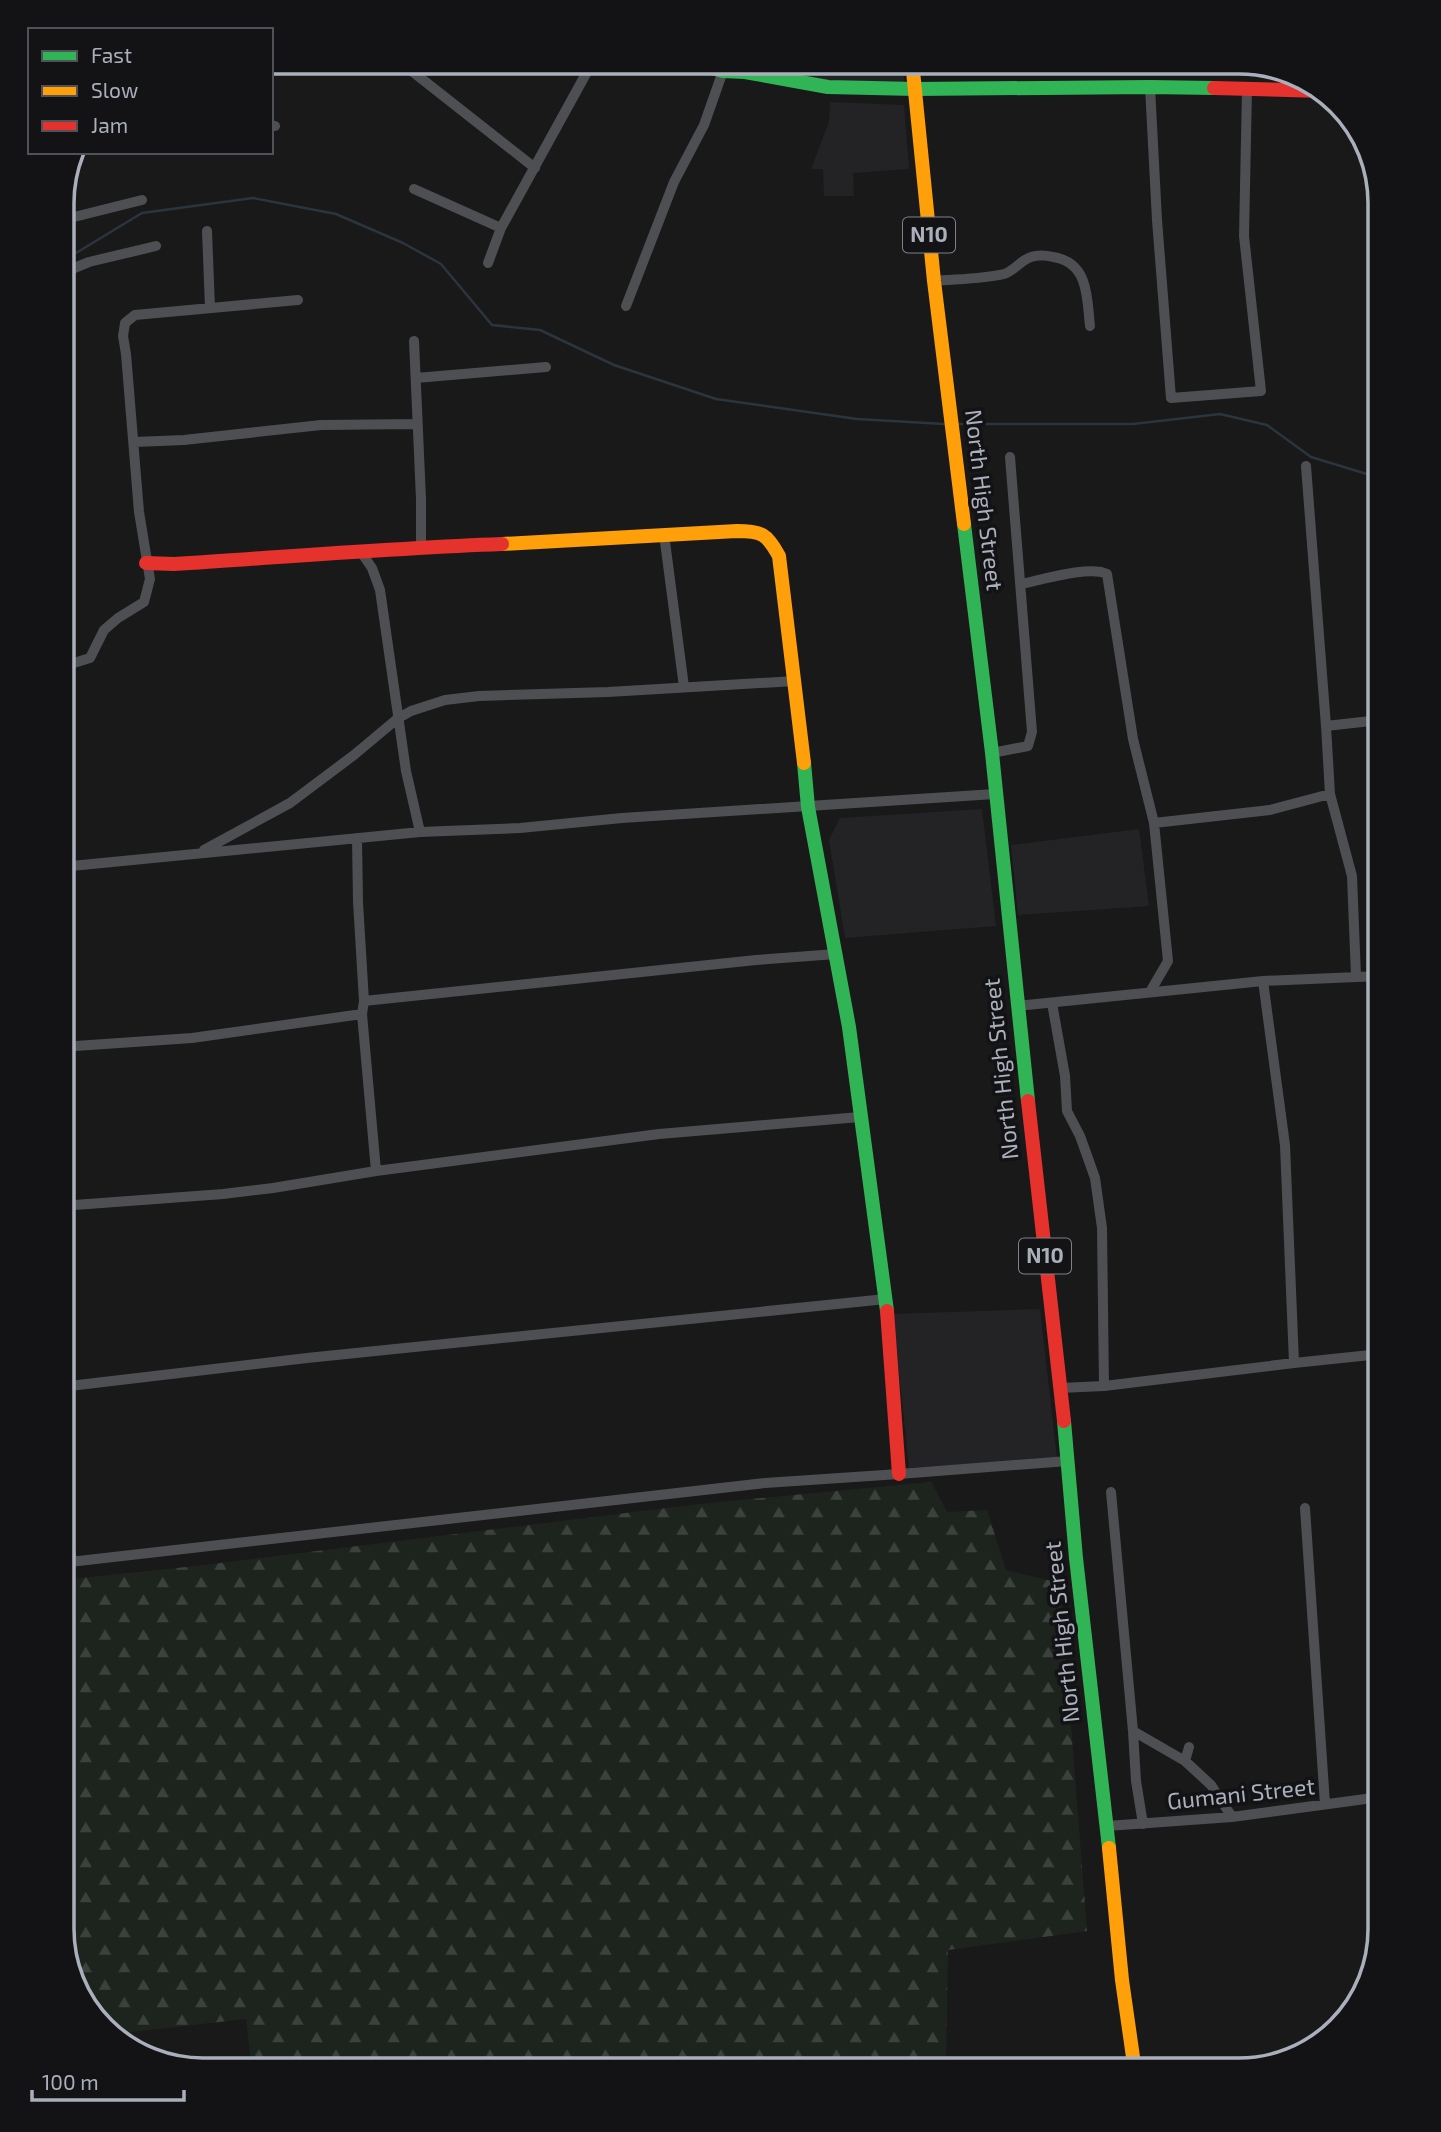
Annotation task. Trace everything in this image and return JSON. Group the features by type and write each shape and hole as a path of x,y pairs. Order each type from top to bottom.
{"main road":[{"path":"774,74 828,87 1150,87 1301,90"},
{"name":"North High Street","path":"913,74 934,281 992,754 1068,1461 1076,1558 1122,1980 1133,2058"},
{"path":"146,562 174,564 664,534 755,531 771,541 779,556 808,807 849,1027 886,1299 899,1474"}],"street":[{"path":"416,74 535,168"},
{"path":"488,263 501,228 586,74"},
{"path":"626,306 674,182 704,124 722,74"},
{"path":"1150,87 1171,398 1261,391 1244,236 1247,89"},
{"path":"414,189 501,228"},
{"path":"74,217 142,200"},
{"path":"206,231 210,308"},
{"path":"74,268 156,246"},
{"path":"934,281 1007,274 1022,261 1034,256 1064,260 1077,268 1085,287 1090,326"},
{"path":"74,663 90,658 104,630 144,602 150,579 139,512 123,337 125,323 135,315 298,300"},
{"path":"414,341 421,547"},
{"path":"415,378 546,367"},
{"path":"134,442 184,440 321,425 417,424"},
{"path":"992,754 1028,746 1032,732 1010,457"},
{"path":"1306,466 1330,794 1352,876 1356,977"},
{"path":"664,534 684,687"},
{"path":"361,552 372,568 380,590 397,719 419,832"},
{"path":"1021,584 1082,573 1101,571 1107,574 1133,739 1154,823 1168,961 1150,992"},
{"path":"199,853 290,803 397,719 411,711 445,700 479,696 608,692 795,681"},
{"path":"1326,726 1368,721"},
{"path":"74,866 419,832 520,828 622,818 995,794"},
{"path":"1154,823 1270,810 1330,794"},
{"path":"357,838 364,1000 362,1014 376,1171"},
{"path":"364,1000 836,954"},
{"path":"1017,1006 1263,981 1368,976"},
{"path":"1263,981 1285,1145 1294,1363"},
{"path":"1052,1003 1065,1076 1067,1111 1080,1136 1095,1178 1102,1228 1104,1387"},
{"path":"74,1046 192,1038 362,1014"},
{"path":"74,1205 223,1194 660,1134 860,1117"},
{"path":"74,1385 775,1308 886,1299"},
{"path":"1060,1388 1104,1387 1368,1355"},
{"path":"74,1561 752,1484 1068,1461"},
{"path":"1111,1492 1136,1781 1143,1824"},
{"path":"1304,1508 1325,1804"},
{"path":"1133,1731 1185,1762 1211,1785 1232,1817"},
{"path":"1185,1762 1189,1747"},
{"name":"Gumani Street","path":"1107,1826 1232,1817 1368,1799"}],"shaded area":[{"path":"780,74 904,74 905,86 838,85"},
{"path":"830,102 904,105 909,169 853,173 854,196 824,196 823,169 811,169 829,122"},
{"path":"982,809 996,926 845,938 829,840 840,818"},
{"path":"1139,829 1149,906 1018,915 1011,845"},
{"path":"1040,1309 1057,1458 909,1468 893,1314"}],"green space":[{"path":"931,1482 947,1512 987,1510 1006,1570 1060,1583 1087,1931 948,1950 946,2058 251,2058 246,2019 125,2033 111,2021 83,1979 75,1946 74,1579 699,1504"}],"waterway":[{"path":"74,254 142,213 253,198 336,214 403,243 441,264 492,325 540,330 614,365 716,399 857,419 944,424"},
{"path":"958,424 1133,424 1220,414 1267,425 1311,457 1368,474"}],"traffic: fast":[{"path":"756,74 828,87 1214,88"},
{"path":"964,524 992,753 1028,1101"},
{"path":"804,763 808,807 849,1027 887,1311"},
{"path":"1064,1421 1076,1558 1109,1848"}],"traffic: slow":[{"path":"913,74 934,281 964,524"},
{"path":"502,544 737,531 763,535 779,556 804,763"},
{"path":"1109,1848 1122,1980 1133,2058"}],"traffic: jam":[{"path":"1214,88 1301,90"},
{"path":"146,563 174,564 502,544"},
{"path":"1028,1101 1064,1421"},
{"path":"887,1311 899,1474"}]}
